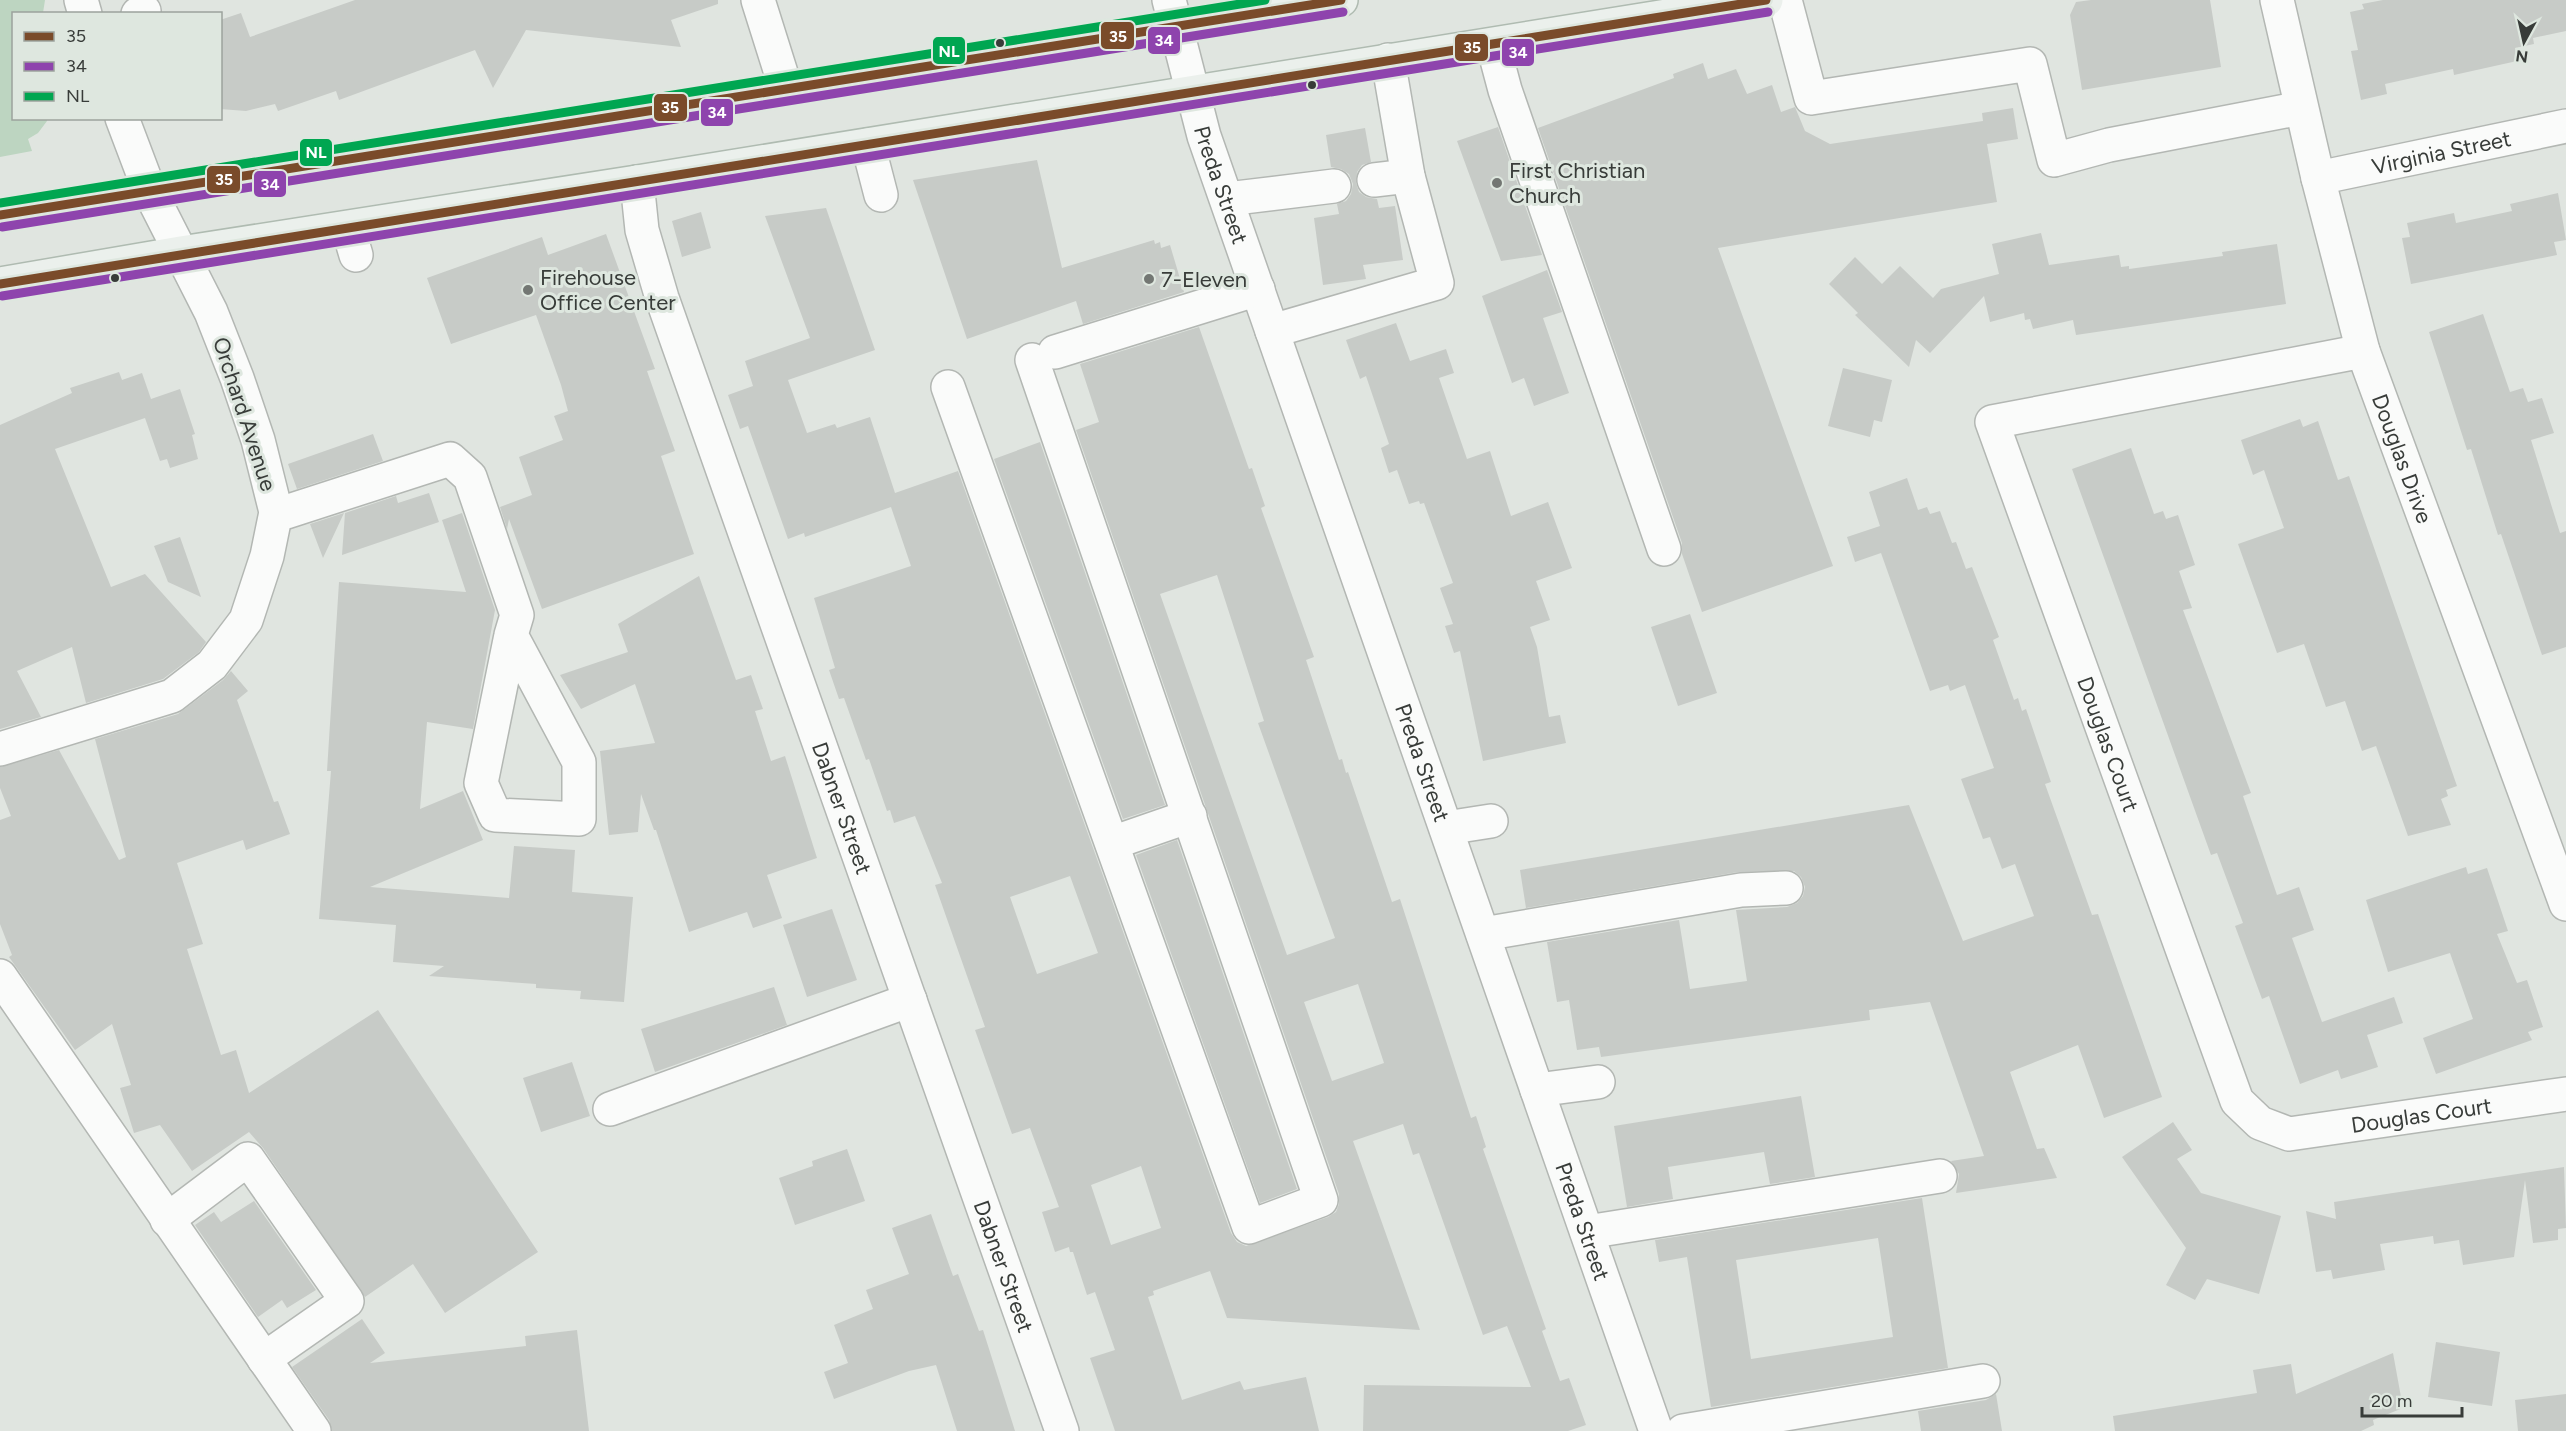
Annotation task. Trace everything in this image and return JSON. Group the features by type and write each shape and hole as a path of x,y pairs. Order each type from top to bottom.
{"main road":[{"path":"0,215 786,89 1172,13 1341,0"},
{"path":"0,284 181,253 352,242 637,182 1767,0"}],"street":[{"path":"758,0 786,89"},
{"path":"1785,0 1811,98 2030,64 2055,160 2109,145 2301,108"},
{"name":"Douglas Drive","path":"2277,0 2318,178 2363,351 2566,904"},
{"name":"Preda Street","path":"1172,13 1204,136 1656,1431"},
{"path":"1493,45 1505,90 1664,549"},
{"path":"1272,331 1437,283 1408,176 1388,60"},
{"name":"Orchard Avenue","path":"0,749 172,696 212,665 246,620 267,556 276,512 258,440 237,378 211,312 150,192 123,120"},
{"name":"Virginia Street","path":"2318,178 2566,126"},
{"path":"868,146 881,195"},
{"path":"1374,180 1408,176"},
{"name":"Dabner Street","path":"637,182 642,230 662,298 1062,1431"},
{"path":"1227,199 1334,186"},
{"path":"948,387 1249,1227 1321,1200 1058,436 1043,356 1258,289"},
{"name":"Douglas Court","path":"2363,351 1992,422 2237,1101 2260,1123 2289,1134 2566,1094"},
{"path":"276,512 286,512 450,459 470,477 517,615 511,635 481,783 495,816 579,819 579,762 511,635"},
{"path":"1112,843 1190,816"},
{"path":"1446,828 1491,821"},
{"path":"1483,934 1741,890 1786,888"},
{"path":"0,976 314,1431"},
{"path":"610,1109 910,1000"},
{"path":"1537,1090 1598,1082"},
{"path":"167,1220 248,1159 347,1301 264,1359"},
{"path":"1587,1232 1940,1176"},
{"path":"1683,1431 1983,1381"}],"green space":[{"path":"0,0 45,0 43,12 12,12 12,120 47,121 38,133 28,139 32,151 0,157"}],"building":[{"path":"355,0 718,0 718,4 671,20 681,47 526,30 493,88 475,50 339,100 336,91 278,111 275,104 246,111 222,109 222,19 241,13 250,37"},
{"path":"2210,0 2221,67 2082,90 2070,15 2076,2"},
{"path":"2383,0 2566,0 2566,31 2533,38 2534,44 2515,48 2517,61 2454,75 2453,69 2385,84 2387,94 2361,100 2351,51 2358,50 2350,12 2364,9 2362,4"},
{"path":"1703,63 1708,79 1736,69 1747,94 1772,85 1781,112 1795,107 1805,131 1830,144 1983,121 1982,113 2013,108 2018,139 1987,144 1997,202 1718,248 1833,566 1702,612 1682,554 1682,543 1538,128 1674,78 1673,74"},
{"path":"1498,127 1542,255 1501,261 1457,141"},
{"path":"1365,128 1371,162 1362,165 1357,172 1356,183 1359,192 1366,197 1377,199 1379,208 1395,206 1403,260 1363,265 1366,279 1323,285 1314,218 1339,214 1337,204 1346,201 1351,194 1353,184 1349,174 1331,167 1326,135"},
{"path":"1037,160 1062,268 1154,240 1155,244 1160,242 1161,248 1170,245 1184,292 1083,324 1076,301 967,339 913,180"},
{"path":"2558,193 2566,240 2554,242 2557,255 2411,284 2402,238 2410,237 2407,223 2454,213 2456,223 2512,211 2510,204"},
{"path":"826,208 875,350 788,380 807,433 835,424 837,428 870,417 895,493 958,471 1231,1233 1237,1242 1246,1246 1328,1217 1336,1212 1339,1194 1076,430 1099,422 1080,364 1199,327 1249,469 1252,468 1265,506 1261,508 1314,657 1306,660 1339,760 1342,759 1346,773 1348,772 1392,902 1400,899 1471,1118 1476,1116 1486,1147 1483,1149 1546,1329 1542,1331 1560,1381 1569,1378 1586,1425 1568,1431 1363,1431 1364,1385 1531,1387 1507,1326 1483,1335 1419,1153 1413,1155 1403,1124 1353,1141 1420,1330 1227,1318 1210,1271 1153,1291 1154,1295 1148,1297 1182,1400 1240,1381 1244,1390 1306,1377 1319,1431 1115,1431 1090,1358 1115,1350 1095,1292 1087,1295 1073,1252 1070,1252 1069,1247 1055,1252 1042,1212 1059,1207 1030,1128 1012,1134 975,1030 985,1027 935,885 942,883 915,816 894,823 890,810 887,811 844,698 839,699 829,670 835,668 814,598 911,566 891,507 805,537 804,533 788,539 748,426 740,429 728,395 753,386 745,361 810,338 765,216","holes":["1217,575 1264,721 1258,723 1335,938 1287,955 1160,594","1070,876 1098,953 1037,974 1010,897","1358,984 1384,1063 1332,1081 1304,1002","1141,1166 1161,1228 1111,1245 1091,1185"]},
{"path":"701,212 711,248 682,257 672,221"},
{"path":"2041,233 2049,265 2119,255 2121,267 2129,266 2129,269 2223,256 2222,252 2277,244 2286,304 2076,335 2073,320 2033,329 2030,319 2025,320 2024,313 1990,322 1984,296 1930,353 1916,340 1909,367 1855,315 1858,313 1829,284 1855,257 1882,284 1900,266 1933,298 1941,289 1999,274 1992,244"},
{"path":"606,234 655,369 647,371 675,451 661,456 694,554 542,609 509,519 507,529 500,507 532,495 519,457 563,440 554,416 568,411 561,385 536,315 451,344 427,278 542,237 548,255"},
{"path":"1547,270 1562,312 1543,318 1569,393 1534,406 1524,378 1512,383 1482,296"},
{"path":"2483,314 2510,392 2523,388 2528,402 2542,398 2554,433 2531,440 2560,533 2566,531 2566,647 2542,655 2501,534 2498,535 2471,449 2467,450 2429,332"},
{"path":"1396,323 1410,361 1446,349 1454,373 1439,378 1467,459 1490,451 1511,516 1548,502 1572,568 1536,581 1550,620 1530,627 1537,647 1549,717 1560,715 1566,743 1483,761 1460,651 1454,653 1445,626 1453,624 1440,588 1453,583 1424,503 1420,504 1419,501 1409,504 1397,470 1389,473 1381,448 1389,444 1366,376 1360,379 1346,340"},
{"path":"1843,368 1892,380 1882,422 1874,420 1870,437 1828,426"},
{"path":"119,372 122,380 142,373 151,399 180,389 195,434 192,435 198,459 170,468 167,459 160,461 145,418 55,449 111,587 145,574 206,642 199,652 163,679 86,703 72,647 17,671 41,717 0,729 0,425 72,393 70,388"},
{"path":"2300,419 2303,427 2318,421 2338,480 2349,476 2457,786 2446,790 2448,796 2441,799 2451,825 2408,836 2376,746 2362,751 2345,701 2326,707 2304,644 2277,653 2238,544 2284,528 2264,470 2253,475 2241,440"},
{"path":"373,434 383,461 297,489 288,464"},
{"path":"1040,442 1165,805 1123,819 994,459"},
{"path":"2131,448 2154,514 2163,511 2166,519 2178,515 2195,565 2179,571 2192,608 2183,610 2251,793 2243,796 2277,895 2299,887 2314,930 2292,938 2322,1022 2394,997 2403,1023 2367,1035 2378,1067 2341,1079 2338,1070 2300,1084 2269,996 2262,999 2235,926 2243,923 2217,853 2211,855 2072,469"},
{"path":"1907,478 1918,510 1927,507 1930,514 1940,511 1952,543 1956,542 1966,569 1972,567 1999,637 1993,640 2014,700 2018,698 2022,711 2026,709 2051,782 2045,784 2092,915 2098,914 2162,1097 2104,1118 2078,1045 2010,1072 2037,1149 2044,1148 2057,1178 1956,1193 1959,1174 1951,1161 1984,1156 1930,1002 1869,1010 1870,1020 1601,1057 1599,1047 1577,1050 1569,1000 1557,1002 1547,942 1679,920 1690,989 1747,981 1736,910 1787,907 1797,903 1803,896 1805,887 1801,877 1794,871 1738,872 1526,908 1520,870 1909,805 1963,941 2034,916 2015,864 2002,869 1990,837 1983,839 1961,779 1994,768 1965,685 1950,691 1948,685 1930,691 1881,553 1855,562 1847,537 1880,526 1869,492"},
{"path":"429,493 439,522 342,555 345,513 396,496 398,503"},
{"path":"344,513 323,558 310,524"},
{"path":"462,513 495,610 473,729 427,722 420,809 463,791 483,840 370,887 509,898 514,846 575,850 572,892 633,897 624,1002 580,999 581,991 536,988 536,984 429,976 444,966 393,962 396,925 319,919 331,771 327,771 339,582 466,592 442,520"},
{"path":"180,537 201,597 168,582 154,546"},
{"path":"699,576 736,680 751,675 763,709 755,711 771,761 785,756 817,858 767,875 782,918 753,928 747,912 689,932 656,830 654,830 641,794 638,832 609,835 600,751 655,743 635,684 581,709 560,675 628,652 618,624"},
{"path":"1690,614 1717,693 1678,706 1651,627"},
{"path":"231,671 248,691 237,700 274,802 278,801 290,834 246,850 243,840 177,863 203,944 187,949 221,1055 236,1050 249,1093 378,1010 538,1252 445,1313 413,1264 365,1297 263,1148 249,1132 192,1171 160,1125 134,1133 120,1088 131,1085 112,1024 75,1050 9,957 12,955 0,924 0,820 11,816 0,788 0,767 59,750 119,860 126,857 95,739 178,714 223,680"},
{"path":"1177,840 1297,1189 1260,1203 1136,855"},
{"path":"2466,867 2468,874 2487,868 2508,931 2497,934 2517,983 2527,980 2543,1027 2528,1032 2532,1040 2436,1074 2423,1038 2473,1019 2450,953 2388,972 2366,900"},
{"path":"832,909 857,980 807,997 783,925"},
{"path":"774,987 787,1025 655,1072 641,1029"},
{"path":"572,1062 590,1116 541,1132 523,1078"},
{"path":"1801,1096 1815,1177 1770,1184 1764,1152 1668,1167 1673,1199 1627,1207 1614,1126"},
{"path":"2173,1122 2192,1150 2177,1159 2201,1193 2281,1216 2259,1294 2207,1279 2195,1300 2166,1285 2186,1248 2122,1157"},
{"path":"847,1149 865,1201 795,1225 779,1178 813,1166 812,1161"},
{"path":"2564,1167 2566,1228 2558,1229 2558,1240 2533,1243 2525,1180 2514,1257 2463,1265 2459,1240 2434,1244 2433,1236 2380,1244 2385,1270 2333,1279 2331,1270 2316,1272 2306,1211 2336,1219 2334,1202"},
{"path":"1922,1198 1948,1368 1711,1407 1687,1257 1659,1262 1655,1240","holes":["1878,1238 1893,1337 1751,1359 1736,1260"]},
{"path":"254,1201 316,1290 287,1308 282,1300 258,1317 195,1225 214,1212 221,1222"},
{"path":"931,1214 953,1276 958,1274 979,1331 983,1330 1015,1431 957,1431 936,1365 909,1371 834,1399 824,1372 848,1363 834,1325 873,1309 866,1290 909,1274 892,1228"},
{"path":"362,1319 385,1353 370,1363 526,1346 525,1336 577,1330 589,1431 332,1431 329,1420 292,1367"},
{"path":"2436,1342 2500,1352 2492,1406 2428,1397"},
{"path":"2393,1353 2403,1408 2373,1420 2374,1425 2361,1431 2115,1431 2113,1416 2257,1393 2253,1370 2291,1364 2296,1394"},
{"path":"1996,1394 2002,1431 1921,1431 1918,1411 1986,1400"},
{"path":"2566,1394 2566,1431 2518,1431 2515,1400"}],"transit line":[{"name":"NL","path":"0,203 1265,0"},
{"name":"35","path":"0,215 1341,0"},
{"name":"35","path":"0,284 1766,0"},
{"name":"34","path":"2,227 1343,12"},
{"name":"34","path":"2,296 1768,12"}],"place":[{"name":"First Christian Church","path":"1497,183"},
{"name":"7-Eleven","path":"1149,279"},
{"name":"Firehouse Office Center","path":"528,290"}]}
